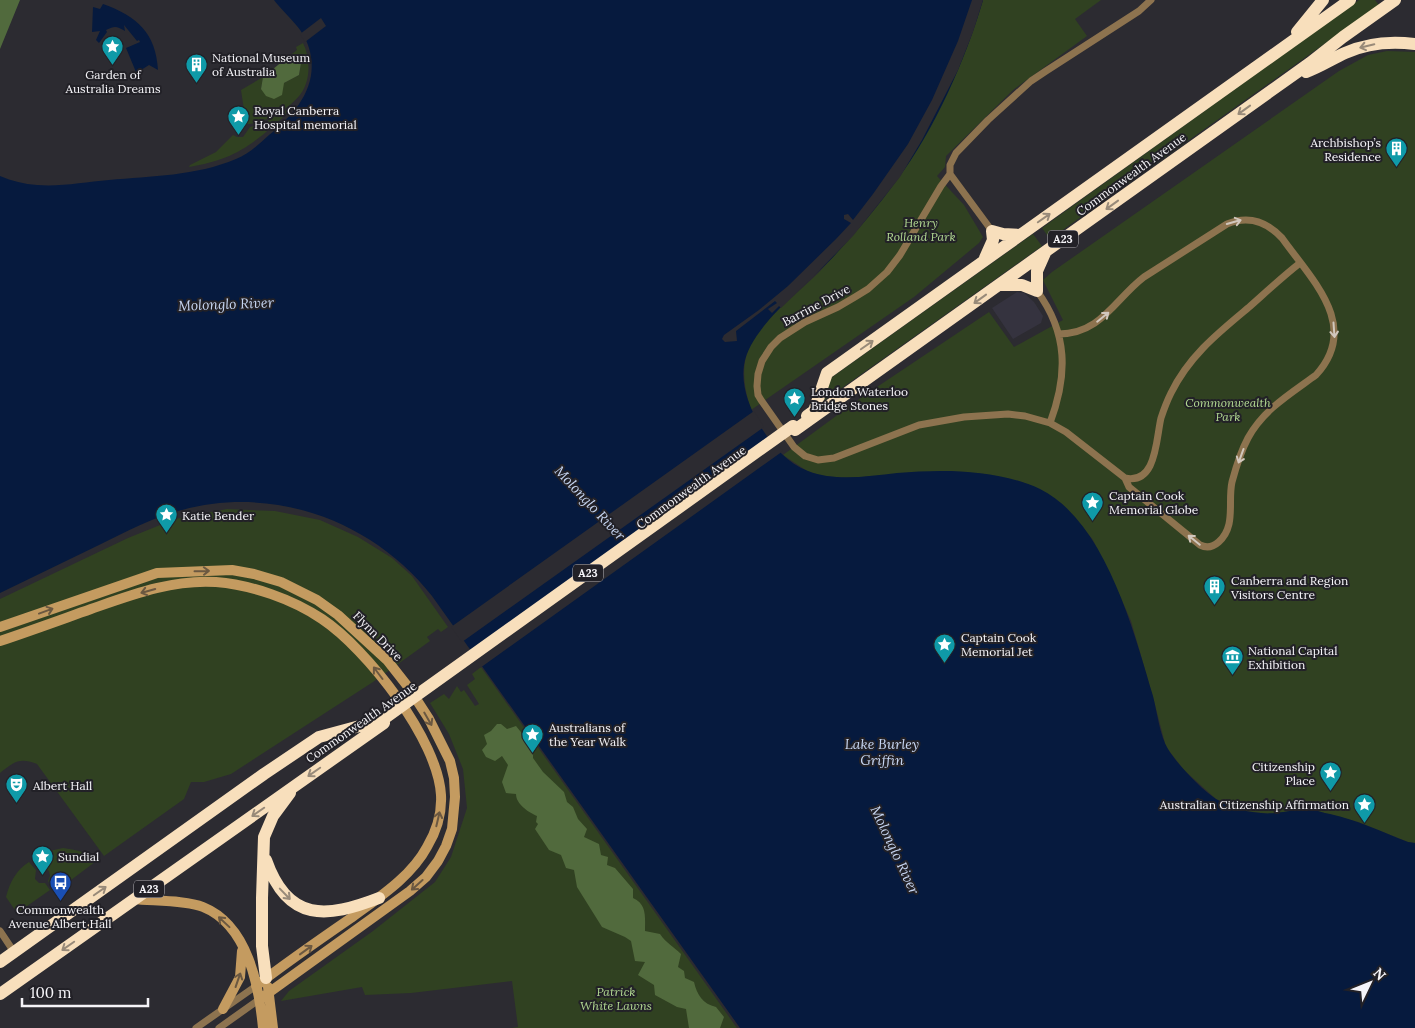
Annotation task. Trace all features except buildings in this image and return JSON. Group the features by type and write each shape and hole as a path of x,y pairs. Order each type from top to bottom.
{"highway":[{"path":"1284,47 1323,0"},
{"name":"Commonwealth Avenue","path":"0,962 264,774 320,738 383,721 462,668 794,428 814,411 827,373 1350,0"},
{"name":"Commonwealth Avenue","path":"0,994 794,428 1284,82 1395,0"},
{"path":"1310,63 1336,50 1406,0"},
{"path":"1284,82 1364,46 1391,43 1415,44"},
{"path":"982,263 991,247 993,240 992,231 1020,235"},
{"path":"999,285 1022,285 1037,291 1037,271 1046,251"},
{"path":"261,982 266,831 271,820 297,783"},
{"path":"264,851 274,881 281,891 301,906 317,912 337,912 379,898"}],"main road":[{"name":"Flynn Drive","path":"0,627 158,573 232,570 281,582 317,600 338,614 363,636 387,660 409,688 430,719 450,761 454,778 455,812 446,846 426,877 410,891 260,999"},
{"name":"Flynn Drive","path":"0,641 157,588 199,582 216,582 244,586 281,598 322,619 373,666 396,697 425,743 438,778 441,796 435,831 427,848 417,862 379,898 261,982"},
{"path":"134,899 189,904 207,909 229,926 261,982 269,992 273,1028"},
{"path":"223,1009 240,977 242,947"},
{"path":"261,982 260,999 263,1028"}],"street":[{"name":"Barrine Drive","path":"1151,0 1139,11 1046,71 988,120 951,160 950,174 895,262 879,280 838,308 791,330 771,347 762,361 758,374 758,396 794,447 805,456 818,460 834,458 919,425 964,417 1008,414 1025,416 1050,423 1066,432 1125,478 1129,487 1204,547 1215,546 1229,525 1232,483 1248,438 1272,407 1321,370 1334,344 1335,334 1332,314 1328,304 1300,263"},
{"path":"950,174 992,231"},
{"path":"1059,334 1066,334 1098,322 1108,314 1130,288 1144,277 1222,227 1235,221 1254,220 1264,223 1282,238 1300,263 1207,342 1192,360 1174,388 1164,410 1151,466 1145,474 1138,478 1125,478"},
{"path":"1037,291 1054,319 1059,334 1062,360 1062,384 1050,423"},
{"path":"0,931 14,952"},
{"path":"196,1028 261,982"},
{"path":"219,1028 260,999"}],"shaded area":[{"path":"1017,292 1024,293 1034,302 1043,316 1041,323 1013,339 992,308"}],"green space":[{"path":"0,0 20,0 0,49"},
{"name":"Henry Rolland Park","path":"983,0 1101,0 1075,19 1087,36 1013,90 946,156 945,167 937,176 964,205 983,237 979,243 914,297 751,410 746,393 744,368 751,344 771,317 818,273 871,213 912,157 946,96 960,65"},
{"path":"1359,0 1375,0 1379,5 1050,239 1042,228"},
{"path":"303,43 308,61 308,74 302,92 274,116 255,123 239,123 244,110 241,90 263,77 261,89 284,83 299,75 301,63 293,56 288,57 297,50 296,47"},
{"name":"Commonwealth Park","path":"1387,51 1415,52 1415,843 1358,822 1309,809 1271,814 1245,811 1216,799 1184,770 1166,747 1131,621 1119,594 1093,540 1062,504 1022,482 984,474 944,471 849,478 822,476 807,471 783,455 862,397 989,312 1014,347 1063,320 1043,280 1052,272 1339,71 1368,55"},
{"path":"293,56 301,63 299,75 284,83 282,95 274,99 266,96 261,89 263,77 288,57"},
{"path":"291,107 263,135 234,154 214,162 189,167 216,152 233,135 243,137 250,127 262,124"},
{"path":"1033,234 1042,246 822,402 814,390"},
{"path":"227,509 275,511 320,520 358,537 392,558 412,576 448,627 441,632 438,629 427,637 430,641 373,682 231,774 204,782 191,782 184,799 104,856 37,764 21,761 9,766 0,773 0,599 128,538 175,519"},
{"name":"Patrick White Lawns","path":"481,667 737,1028 512,1028 518,1027 512,981 411,993 365,995 362,987 281,1001 289,991 373,931 435,882 451,857 467,808 463,769 449,734 430,703 444,694 449,699 457,686 461,692 464,690 475,706 479,704 467,685 475,679 472,674"},
{"path":"497,724 501,724 507,729 516,726 533,747 533,758 543,772 564,792 567,802 573,807 578,819 587,829 584,837 599,844 601,855 608,857 607,865 615,868 633,889 633,898 643,907 645,931 660,934 681,954 678,967 684,971 685,978 694,982 701,998 708,1004 716,1007 724,1017 720,1028 689,1028 686,1009 677,1007 655,995 654,985 638,975 645,962 635,961 631,941 602,927 577,887 574,870 566,868 561,855 549,850 535,829 538,824 536,822 537,816 520,804 516,794 506,793 502,782 508,765 502,756 495,761 486,757 482,750 487,744 484,735"},
{"path":"63,848 85,853 95,862 55,892 48,881 49,871 39,868 33,860 45,852"},
{"path":"29,862 36,870 35,879 39,883 45,883 50,890 17,913 6,897 14,877"}],"water":[{"name":"Lake Burley Griffin","path":"274,0 983,0 948,94 911,160 890,190 859,228 835,255 782,306 757,335 749,350 743,373 747,396 752,410 774,446 786,458 808,471 841,477 933,471 988,474 1023,482 1040,489 1063,504 1082,526 1099,552 1114,581 1136,641 1165,744 1177,762 1197,783 1210,795 1229,806 1260,813 1279,813 1310,809 1369,826 1415,843 1415,1028 740,1028 432,596 408,570 381,547 351,529 320,516 286,506 252,502 217,503 182,510 150,521 0,593 0,176 27,184 64,185 189,172 221,165 245,154 258,145 296,108 308,86 311,74 312,61 303,34"},
{"path":"103,4 135,20 149,36 158,70 149,65 136,72 126,48 140,42 124,25 125,31 117,27 111,28 106,30 107,32 99,43 96,40 100,31 92,32 93,7 100,9"}],"pier":[{"path":"972,0 983,0 958,70 922,140 900,177 853,236 781,308 779,306 772,313 768,309 777,303 775,301 736,331 737,341 725,342 722,339 724,335 788,286 851,223 844,219 844,215 848,214 853,220 873,194 908,144 932,100 958,41"},
{"path":"321,18 326,26 305,42 300,34"},
{"path":"754,411 764,427 462,642 451,627"},
{"path":"772,438 783,451 480,668 469,652"}],"place":[{"name":"Garden of Australia Dreams","path":"113,66"},
{"name":"National Museum of Australia","path":"196,83"},
{"name":"Royal Canberra Hospital memorial","path":"238,136"},
{"name":"Archbishop’s Residence","path":"1397,168"},
{"name":"London Waterloo Bridge Stones","path":"795,417"},
{"name":"Captain Cook Memorial Globe","path":"1093,521"},
{"name":"Katie Bender","path":"166,534"},
{"name":"Canberra and Region Visitors Centre","path":"1215,606"},
{"name":"Captain Cook Memorial Jet","path":"945,663"},
{"name":"National Capital Exhibition","path":"1232,676"},
{"name":"Australians of the Year Walk","path":"533,753"},
{"name":"Citizenship Place","path":"1331,792"},
{"name":"Albert Hall","path":"17,804"},
{"name":"Australian Citizenship Affirmation","path":"1365,823"},
{"name":"Sundial","path":"42,875"},
{"name":"Commonwealth Avenue Albert Hall","path":"60,901"}],"water label":[{"name":"Molonglo River","path":"226,304"},
{"name":"Molonglo River","path":"590,503"},
{"name":"Molonglo River","path":"895,850"}]}
